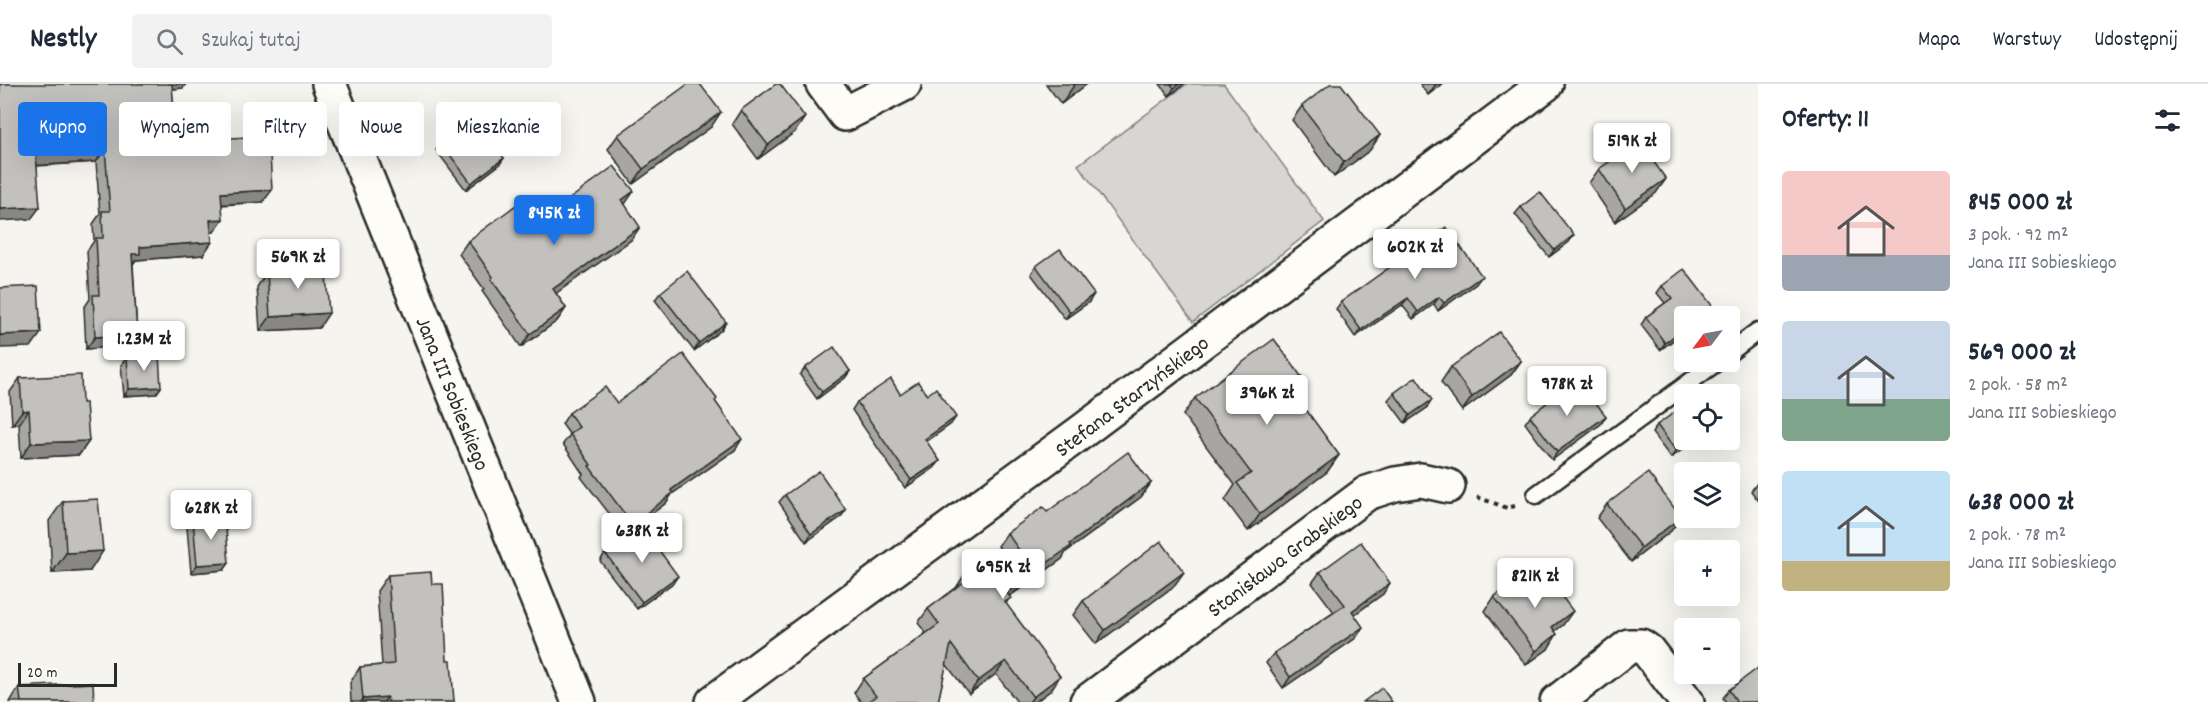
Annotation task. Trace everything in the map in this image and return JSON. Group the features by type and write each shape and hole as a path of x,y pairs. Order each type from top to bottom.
{"street":[{"name":"Jana III Sobieskiego","path":"329,84 579,702"},
{"path":"823,84 844,114 904,84"},
{"name":"Stefana Starzyńskiego","path":"713,702 1080,434 1546,84"},
{"name":"Stanisława Grabskiego","path":"1087,702 1367,493 1395,484 1421,480 1448,486"},
{"path":"1557,702 1629,646 1636,645 1648,651 1687,702"}],"lane":[{"path":"1740,344 1758,331"},
{"path":"1536,495 1703,372"}],"path":[{"path":"1448,486 1507,508 1518,506 1536,495"}],"shaded area":[{"path":"1187,84 1224,84 1324,221 1193,322 1078,165"}],"building":[{"path":"0,84 172,84 173,102 119,102 119,156 231,156 231,138 243,137 243,156 270,156 272,190 221,193 223,219 210,220 212,242 140,247 140,254 132,254 137,334 95,337 93,295 99,295 96,238 103,238 102,211 110,211 106,156 107,102 18,102 18,156 36,156 40,207 0,209"},
{"path":"688,84 700,84 721,112 643,169 618,135"},
{"path":"776,84 780,84 805,117 768,145 741,110"},
{"path":"1330,84 1341,84 1380,135 1344,162 1302,106"},
{"path":"1639,141 1666,179 1625,208 1599,169"},
{"path":"451,156 502,156 504,158 471,183"},
{"path":"614,166 634,191 622,200 640,227 553,289 566,308 530,334 491,279 493,277 468,241 516,205 532,227"},
{"path":"1540,192 1574,235 1554,250 1521,207"},
{"path":"1446,227 1482,276 1444,303 1439,297 1418,312 1408,298 1361,330 1341,302"},
{"path":"1060,249 1094,294 1070,312 1036,266"},
{"path":"325,262 329,313 270,317 267,272 279,271 279,265"},
{"path":"1684,269 1712,306 1674,306 1674,336 1665,343 1646,317 1672,298 1662,286"},
{"path":"687,271 726,322 699,343 660,293"},
{"path":"38,286 41,333 0,335 0,288"},
{"path":"1499,332 1521,361 1472,397 1451,367"},
{"path":"1274,339 1301,376 1288,385 1339,455 1260,514 1237,483 1251,473 1195,398"},
{"path":"834,347 850,371 822,392 805,368"},
{"path":"683,354 717,399 715,401 742,439 671,490 673,493 632,524 589,466 591,465 570,434 579,427 569,413 605,387 617,403"},
{"path":"159,355 161,387 129,389 127,357"},
{"path":"81,375 82,403 86,403 89,441 31,443 29,410 22,411 20,378"},
{"path":"1416,377 1432,400 1410,415 1394,393"},
{"path":"891,379 900,394 918,382 927,395 936,388 956,417 925,439 940,461 911,480 857,402"},
{"path":"1572,383 1582,395 1587,391 1606,416 1557,452 1530,416"},
{"path":"1674,413 1674,448 1657,425"},
{"path":"1128,452 1151,483 1070,544 1071,546 1006,592 1011,598 1005,602 1060,676 1033,697 1006,661 978,681 951,644 938,702 867,702 876,696 863,679 939,624 928,609 965,581 965,574 979,563 1033,570 1007,533 1043,507 1047,512"},
{"path":"819,471 846,510 811,534 785,495"},
{"path":"1648,473 1674,508 1674,522 1641,548 1607,504"},
{"path":"98,499 103,551 66,553 63,501"},
{"path":"225,517 229,563 197,565 193,520"},
{"path":"642,527 678,576 642,602 605,553"},
{"path":"1161,541 1184,572 1105,630 1083,601"},
{"path":"1361,542 1390,583 1352,611 1363,627 1290,677 1274,653 1345,605 1320,572"},
{"path":"1542,571 1573,611 1552,627 1557,634 1536,651 1494,597 1516,580 1522,587"},
{"path":"431,572 432,584 443,584 447,660 451,660 454,702 388,702 387,697 363,699 360,667 394,664 388,575"},
{"path":"1758,668 1758,702 1737,702 1729,690 1740,684"},
{"path":"93,683 94,702 21,702 19,687"},
{"path":"1382,688 1392,702 1363,702"}]}
